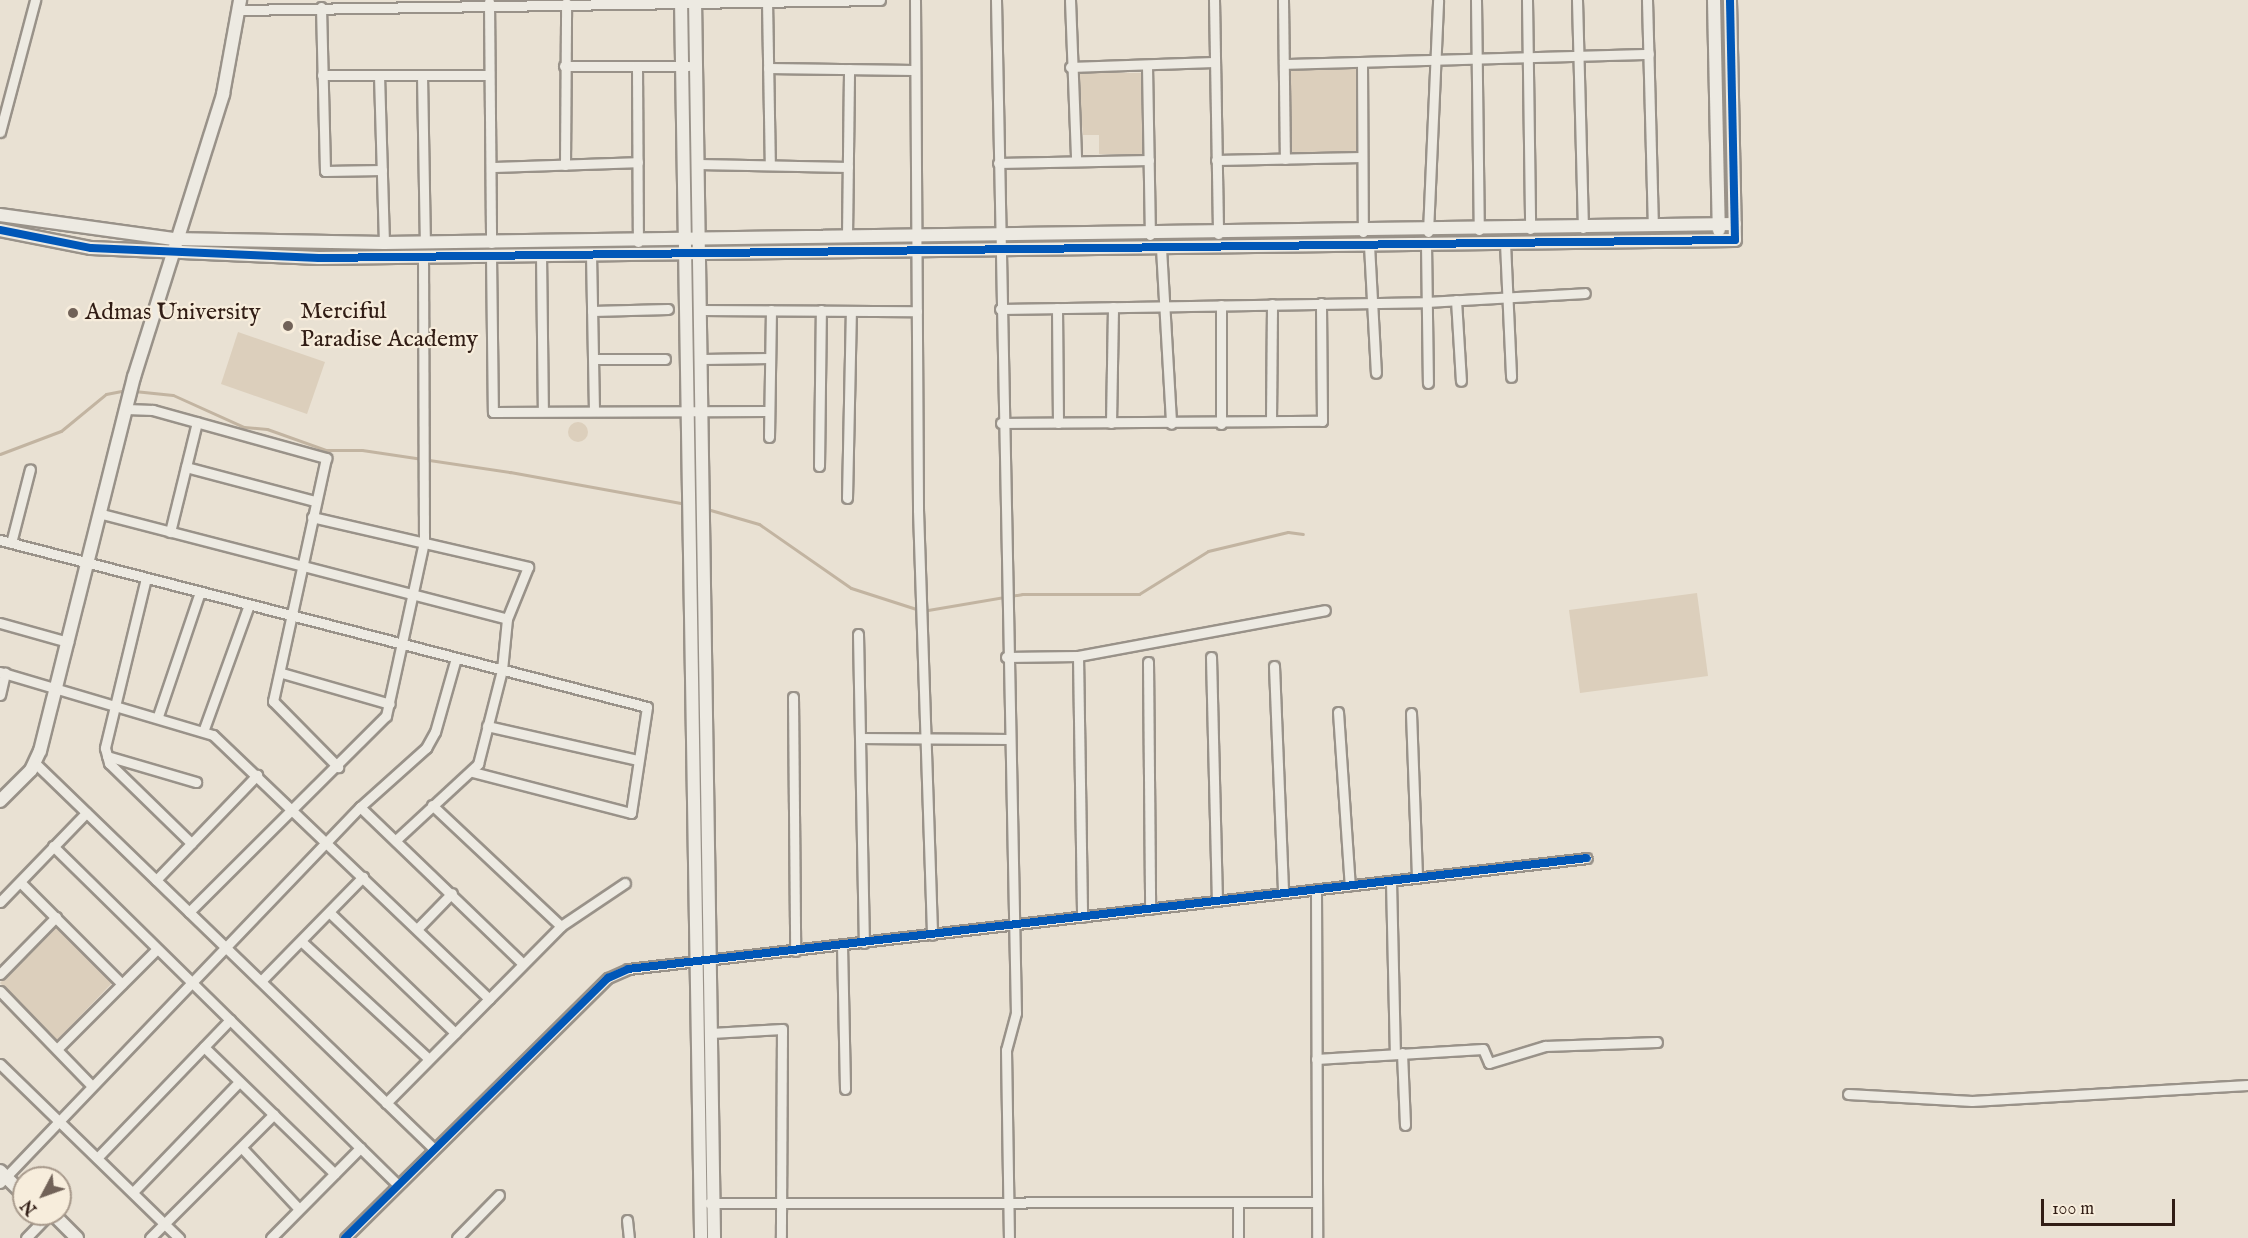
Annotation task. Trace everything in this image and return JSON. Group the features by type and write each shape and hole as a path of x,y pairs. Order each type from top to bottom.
{"street":[{"path":"0,132 35,0"},
{"path":"0,801 35,763 102,514 134,377 173,239 224,94 238,5 321,7 423,3 880,0"},
{"path":"915,0 917,311 925,739 932,935"},
{"path":"996,0 1006,739 1016,1013 1006,1050 1009,1238"},
{"path":"1070,0 1070,68 1076,159"},
{"path":"1214,0 1218,234"},
{"path":"1283,0 1285,159"},
{"path":"1428,383 1427,238 1438,60 1438,0"},
{"path":"1476,0 1479,230"},
{"path":"1527,0 1530,229"},
{"path":"1576,0 1583,228"},
{"path":"1647,0 1653,226"},
{"path":"1714,0 1720,240"},
{"path":"1000,243 1150,234 1363,232 1505,243 1735,240 1730,0"},
{"path":"681,1 701,1238"},
{"path":"695,1 705,490 714,1238"},
{"path":"767,1 770,165"},
{"path":"489,3 493,412 770,411"},
{"path":"565,165 566,3"},
{"path":"321,7 325,171 382,170"},
{"path":"1284,64 1362,64 1528,55 1649,54"},
{"path":"1070,68 1214,62"},
{"path":"1362,64 1363,232"},
{"path":"564,66 696,66"},
{"path":"637,66 638,242"},
{"path":"1147,66 1150,234"},
{"path":"768,68 914,70"},
{"path":"847,237 849,69"},
{"path":"322,75 488,75"},
{"path":"379,75 384,243"},
{"path":"422,75 425,243"},
{"path":"1216,160 1362,157"},
{"path":"998,162 1076,159 1149,160"},
{"path":"491,167 638,162"},
{"path":"698,164 848,167"},
{"path":"0,215 173,239 425,243 541,254 700,254 916,244 1000,243 1161,248 1369,245 1479,230 1735,224"},
{"path":"0,230 91,248 169,255 319,258 423,256 491,249 699,239 847,237 916,244"},
{"path":"319,258 320,242"},
{"path":"1505,243 1511,377"},
{"path":"1369,245 1376,373"},
{"path":"1161,248 1171,424"},
{"path":"541,254 543,411"},
{"path":"591,254 594,411"},
{"path":"189,912 291,808 338,767 386,716 390,704 399,643 413,595 424,542 423,256"},
{"path":"1000,309 1426,302 1585,292"},
{"path":"1456,300 1461,381"},
{"path":"1001,423 1221,424 1322,420 1322,303"},
{"path":"1271,421 1272,304"},
{"path":"1221,305 1221,424"},
{"path":"1111,423 1113,307"},
{"path":"1057,308 1058,423"},
{"path":"592,311 668,309"},
{"path":"701,310 917,311"},
{"path":"769,437 771,310"},
{"path":"819,466 821,310"},
{"path":"847,498 851,311"},
{"path":"702,359 770,358"},
{"path":"594,359 665,360"},
{"path":"127,406 197,422 326,458 289,615 282,673 273,701 276,710 338,767"},
{"path":"170,532 197,422"},
{"path":"186,467 315,501"},
{"path":"11,543 30,469"},
{"path":"102,514 507,619"},
{"path":"312,517 526,563 507,619 502,670 473,772 432,805 397,839"},
{"path":"0,540 647,707 631,813 473,772"},
{"path":"107,756 113,705 146,578"},
{"path":"158,716 200,592"},
{"path":"204,729 249,605"},
{"path":"1006,657 1078,656 1325,610"},
{"path":"0,623 68,642"},
{"path":"858,634 862,738 864,943"},
{"path":"1078,656 1082,917"},
{"path":"1211,657 1217,901"},
{"path":"0,1162 4,1176 227,948 360,807 432,740 456,658"},
{"path":"1148,662 1150,909"},
{"path":"1274,666 1283,893"},
{"path":"0,695 3,672 56,689 204,729 291,808 489,999"},
{"path":"282,673 390,704"},
{"path":"793,697 795,951"},
{"path":"1338,712 1350,886"},
{"path":"1411,713 1417,878"},
{"path":"487,726 638,760"},
{"path":"862,738 1006,739"},
{"path":"107,756 196,782"},
{"path":"107,756 190,843"},
{"path":"35,763 432,1146"},
{"path":"156,880 257,776"},
{"path":"432,805 561,926"},
{"path":"360,807 397,839 523,964"},
{"path":"0,902 86,813"},
{"path":"53,846 396,1184"},
{"path":"345,1238 432,1146 609,978 640,966 697,960 710,961 1587,858"},
{"path":"261,981 363,877"},
{"path":"1391,881 1398,1054 1405,1125"},
{"path":"20,882 122,984"},
{"path":"386,1102 561,926 625,883"},
{"path":"1316,890 1317,1238"},
{"path":"417,929 452,894"},
{"path":"329,912 455,1033"},
{"path":"0,974 56,917"},
{"path":"301,941 429,1059"},
{"path":"842,945 845,1089"},
{"path":"57,1049 157,949"},
{"path":"0,991 92,1086"},
{"path":"97,1158 230,1020"},
{"path":"711,1032 782,1029 781,1238"},
{"path":"1316,1059 1483,1049 1489,1063 1545,1046 1657,1042"},
{"path":"204,1047 335,1174"},
{"path":"0,1064 179,1238"},
{"path":"133,1192 239,1082"},
{"path":"1848,1094 1972,1101 2248,1085"},
{"path":"150,1238 274,1114"},
{"path":"242,1148 299,1209"},
{"path":"271,1238 360,1148"},
{"path":"457,1238 499,1195"},
{"path":"1238,1202 1238,1238"},
{"path":"700,1203 1317,1202"},
{"path":"627,1220 629,1238"},
{"path":"26,1238 37,1226"},
{"path":"57,1226 67,1238"},
{"path":"62,1226 77,1238"}],"shaded area":[{"path":"1356,67 1358,153 1290,154 1289,68"},
{"path":"1077,73 1142,73 1143,154 1099,154 1099,135 1083,135"},
{"path":"238,332 325,362 307,414 221,384"},
{"path":"578,422 585,425 588,432 585,439 578,442 571,439 568,432 571,425"},
{"path":"1697,593 1708,676 1580,693 1569,610"},
{"path":"55,927 112,983 57,1040 0,983"}],"waterway":[{"path":"0,454 61,431 106,394 127,390"},
{"path":"134,391 173,395 244,427 267,429 326,450 362,450 510,472 686,504"},
{"path":"707,509 759,524 851,588 922,611 1022,594 1139,594 1208,551 1288,532 1303,534"}],"cycle path":[{"path":"0,230 91,248 319,258 1735,240 1730,0"},
{"path":"345,1238 608,978 628,969 1587,858"}],"place":[{"name":"Admas University","path":"73,313"},
{"name":"Merciful Paradise Academy","path":"288,326"}]}
